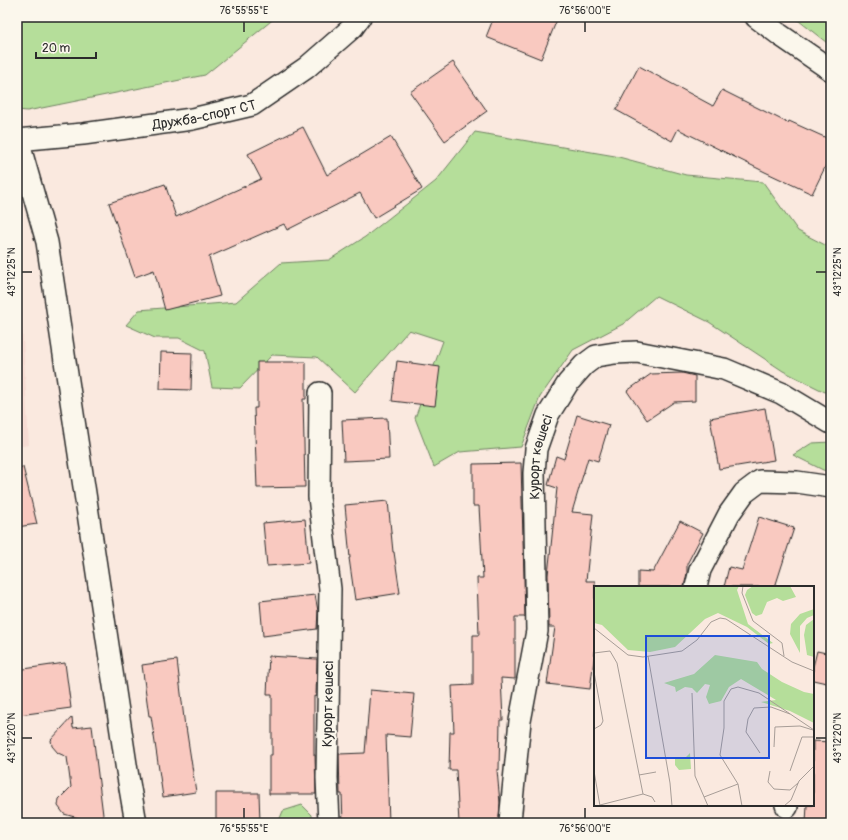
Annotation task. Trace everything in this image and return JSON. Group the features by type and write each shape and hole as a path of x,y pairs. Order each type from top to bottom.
{"street":[{"name":"Дружба-спорт СТ","path":"17,140 82,134 192,119 252,105 306,68 353,26 360,17"},
{"path":"756,17 831,70"},
{"path":"17,140 47,242 136,823"},
{"name":"Курорт көшесі","path":"511,823 520,721 537,631 534,473 536,449 548,415 568,383 584,365 596,356 637,352 724,369 781,393 831,423"},
{"name":"Курорт көшесі","path":"320,393 319,497 330,589 327,778 328,823"},
{"path":"696,586 700,570 729,514 744,493 760,481 797,482 831,487"}],"shaded area":[{"path":"17,235 29,445 17,447"}],"green space":[{"path":"17,17 276,17 205,75 27,111 17,110"},
{"path":"794,17 831,17 831,46"},
{"path":"475,132 615,156 686,175 763,182 798,231 831,248 831,395 783,371 709,322 656,296 623,324 573,350 540,397 521,447 460,452 434,467 415,418 443,341 409,330 355,392 317,357 272,355 240,388 212,387 205,351 179,338 155,338 126,325 139,310 236,302 281,263 329,260 365,237 436,181"},
{"path":"831,442 831,472 823,470 793,455 812,443"},
{"path":"302,805 312,815 312,823 278,823 283,811"}],"building":[{"path":"494,17 558,17 541,59 486,37"},
{"path":"453,62 487,111 445,141 410,92"},
{"path":"639,66 713,106 722,90 788,123 789,121 831,140 831,155 812,194 678,129 672,141 616,110"},
{"path":"303,127 327,175 391,137 422,189 374,218 360,193 287,230 284,224 209,257 220,296 165,310 154,270 135,277 109,203 165,184 176,217 261,179 248,154"},
{"path":"161,352 192,353 191,390 160,389"},
{"path":"397,361 440,367 435,406 392,401"},
{"path":"257,362 306,362 306,399 303,399 305,487 257,488 254,408 257,408"},
{"path":"682,373 695,376 695,401 674,402 647,420 627,391 651,374"},
{"path":"765,408 774,460 719,469 710,418"},
{"path":"577,415 609,425 598,461 588,458 572,512 593,514 586,581 595,581 594,659 590,689 547,684 555,627 549,627 548,575 557,488 548,485 556,456 564,459"},
{"path":"387,418 389,459 344,461 342,420"},
{"path":"521,463 525,617 515,617 515,679 501,678 503,720 500,720 499,770 497,770 500,803 499,823 459,823 456,770 449,770 450,732 454,732 452,686 473,685 473,635 479,635 477,578 483,578 479,506 473,506 473,464"},
{"path":"23,467 37,524 17,527 17,468"},
{"path":"388,501 393,552 400,593 355,600 349,558 345,505"},
{"path":"759,517 794,528 775,586 724,586 729,567 742,570"},
{"path":"305,519 309,563 267,566 263,523"},
{"path":"680,521 703,533 687,564 684,586 638,586 638,571 653,572"},
{"path":"315,595 318,611 317,629 263,636 260,601"},
{"path":"817,651 831,654 831,684 814,680 814,663"},
{"path":"269,656 317,659 316,697 314,696 314,755 316,794 269,794 269,755 272,755 272,694 267,694"},
{"path":"177,660 185,727 196,792 163,797 142,665"},
{"path":"65,663 71,708 19,715 17,699 17,670"},
{"path":"370,690 414,694 410,737 386,735 389,823 343,823 342,794 340,794 339,754 365,753"},
{"path":"72,717 73,728 92,726 104,823 82,823 82,819 64,814 58,806 59,799 71,787 67,757 58,753 52,746 51,740"},
{"path":"814,741 831,742 831,823 806,823 807,806 814,806"},
{"path":"216,793 259,793 260,823 216,823"}]}
